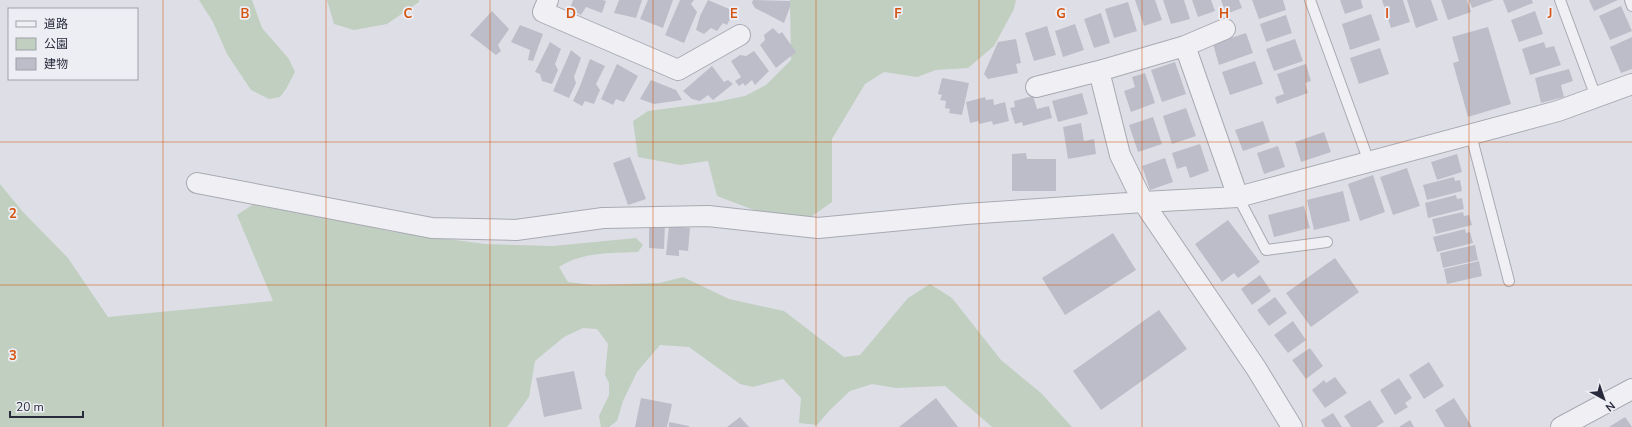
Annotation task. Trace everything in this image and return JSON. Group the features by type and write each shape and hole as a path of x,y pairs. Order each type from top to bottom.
{"street":[{"path":"548,0 543,12 678,70 740,35"},
{"path":"1036,87 1099,71 1185,46 1225,29"},
{"path":"1185,46 1238,198"},
{"path":"1099,71 1120,155 1143,202 1256,368 1292,427"},
{"path":"197,183 432,228 508,230 604,218 708,216 818,228 966,214 1143,202 1238,198 1558,111 1632,84"},
{"path":"1561,427 1632,389"}],"lane":[{"path":"1310,0 1369,162"},
{"path":"1560,0 1596,97"},
{"path":"1630,0 1632,6"},
{"path":"1471,135 1509,281"},
{"path":"1238,198 1266,250 1327,242"}],"green space":[{"path":"199,0 252,0 262,28 289,59 295,72 280,97 269,99 251,90 227,54 213,22"},
{"path":"327,0 419,0 419,2 387,24 354,30 334,24"},
{"path":"790,0 1016,0 1014,9 994,46 968,68 936,70 917,77 884,72 865,84 832,139 832,202 808,219 765,214 717,196 708,161 680,165 638,157 633,121 648,111 716,102 745,96 766,85 791,60"},
{"path":"0,184 23,212 68,258 108,317 273,301 237,215 263,198 388,231 485,244 553,246 636,238 643,245 638,252 597,254 577,258 559,267 568,282 593,285 659,283 683,277 729,299 784,311 844,357 860,355 908,298 930,284 952,298 1001,360 1041,393 1072,427 992,427 945,386 896,388 872,384 850,391 817,425 799,423 801,398 783,379 753,387 740,384 689,347 660,345 637,372 623,401 617,421 609,427 601,427 599,416 609,395 609,383 605,375 608,344 597,329 583,328 564,337 535,361 529,397 507,427 0,427"}],"building":[{"path":"573,0 606,1 602,13 586,7 581,15 570,9"},
{"path":"619,0 642,0 636,18 614,13"},
{"path":"648,0 673,0 663,28 640,19"},
{"path":"680,0 694,0 691,4 697,12 684,43 665,35"},
{"path":"708,0 734,11 727,25 723,23 717,31 711,28 704,34 696,30 700,16"},
{"path":"753,0 790,1 790,7 784,23 755,8 752,3"},
{"path":"1135,0 1155,0 1162,20 1144,26"},
{"path":"1163,0 1184,0 1190,19 1171,24"},
{"path":"1192,0 1211,0 1215,11 1198,17"},
{"path":"1221,0 1239,0 1242,8 1226,14"},
{"path":"1252,0 1283,0 1286,10 1259,19"},
{"path":"1340,0 1361,0 1363,8 1345,14"},
{"path":"1382,0 1403,0 1410,22 1391,28"},
{"path":"1407,0 1431,0 1438,20 1416,28"},
{"path":"1441,0 1467,0 1471,12 1448,20"},
{"path":"1469,0 1494,0 1472,8"},
{"path":"1503,0 1532,0 1533,3 1508,13"},
{"path":"1589,0 1618,0 1594,11"},
{"path":"1128,2 1137,31 1114,38 1105,9"},
{"path":"1621,6 1632,31 1610,40 1599,16"},
{"path":"492,11 509,29 498,45 501,51 496,55 470,35"},
{"path":"1535,11 1543,34 1519,42 1511,20"},
{"path":"1101,13 1110,43 1094,48 1084,19"},
{"path":"1371,14 1380,40 1350,50 1342,24"},
{"path":"1286,15 1292,33 1266,42 1260,24"},
{"path":"1075,24 1084,50 1063,57 1055,31"},
{"path":"520,25 543,34 533,61 528,60 530,50 511,42"},
{"path":"1047,26 1056,55 1034,61 1025,33"},
{"path":"1488,27 1511,104 1468,117 1453,63 1459,61 1452,37"},
{"path":"773,28 779,34 782,32 796,52 776,68 760,45 765,40 764,35"},
{"path":"1246,33 1253,53 1219,65 1213,44"},
{"path":"1632,37 1632,69 1621,73 1610,47"},
{"path":"1016,39 1021,63 1016,64 1018,73 988,79 984,74 998,42"},
{"path":"1295,39 1303,61 1274,71 1266,49"},
{"path":"550,42 561,49 555,64 558,70 552,84 542,81 540,74 535,72"},
{"path":"1544,42 1546,48 1554,46 1561,65 1530,75 1522,49"},
{"path":"1380,48 1389,74 1359,84 1350,58"},
{"path":"571,50 581,58 574,77 576,83 569,98 553,91"},
{"path":"754,51 769,71 755,85 752,80 745,86 743,83 739,86 735,81 741,77 731,61 740,55 746,56"},
{"path":"590,59 605,66 596,84 600,90 594,104 585,101 582,106 573,101"},
{"path":"1255,61 1263,84 1230,95 1222,72"},
{"path":"1175,62 1186,94 1162,102 1151,70"},
{"path":"617,64 638,76 624,102 616,99 613,105 601,99"},
{"path":"1306,64 1311,81 1305,83 1308,93 1277,104 1275,97 1284,94 1277,74"},
{"path":"712,66 724,82 728,80 733,84 713,100 708,95 700,101 692,99 683,91"},
{"path":"1569,69 1573,81 1561,85 1564,97 1541,103 1535,78"},
{"path":"1145,73 1155,103 1131,112 1124,91 1135,87 1132,77"},
{"path":"942,78 969,83 962,115 949,113 950,109 945,108 946,101 940,100 942,95 938,94"},
{"path":"651,80 676,90 682,100 654,104 640,99"},
{"path":"1082,93 1088,114 1058,122 1052,101"},
{"path":"1033,96 1037,109 1049,106 1052,118 1023,126 1022,122 1015,124 1010,108 1015,107 1014,101"},
{"path":"985,97 986,100 993,99 994,105 1005,102 1009,121 993,125 992,121 979,124 979,121 970,123 966,102"},
{"path":"1186,108 1196,136 1172,144 1163,116"},
{"path":"1153,117 1162,144 1138,152 1129,125"},
{"path":"1263,121 1270,142 1243,151 1235,130"},
{"path":"1081,123 1084,141 1094,139 1096,154 1068,159 1063,127"},
{"path":"1324,132 1331,152 1301,162 1295,142"},
{"path":"1200,144 1209,171 1190,178 1186,166 1177,169 1172,153"},
{"path":"1278,146 1285,167 1264,174 1257,153"},
{"path":"1026,153 1027,159 1056,159 1056,191 1012,191 1012,154"},
{"path":"1457,154 1462,172 1437,180 1431,162"},
{"path":"630,157 646,199 628,205 613,163"},
{"path":"1165,158 1173,182 1150,190 1142,166"},
{"path":"1407,168 1420,206 1393,215 1380,177"},
{"path":"1373,175 1385,212 1360,221 1348,184"},
{"path":"1454,177 1455,181 1460,180 1462,191 1427,200 1423,185"},
{"path":"1343,191 1350,221 1314,230 1307,200"},
{"path":"1456,195 1457,199 1462,198 1464,209 1428,218 1425,203"},
{"path":"1304,206 1310,228 1274,237 1268,215"},
{"path":"1463,212 1464,216 1469,215 1472,225 1436,234 1432,219"},
{"path":"1228,220 1260,262 1238,278 1234,273 1222,282 1195,244"},
{"path":"649,223 665,223 664,249 649,248"},
{"path":"669,226 690,228 688,251 679,250 679,256 666,255"},
{"path":"1465,229 1466,233 1470,232 1473,243 1437,252 1433,237"},
{"path":"1113,233 1136,270 1065,315 1042,278"},
{"path":"1475,245 1478,260 1443,268 1440,253"},
{"path":"1335,258 1359,292 1311,327 1286,293"},
{"path":"1479,261 1482,276 1447,284 1444,269"},
{"path":"1260,275 1271,291 1252,305 1241,289"},
{"path":"1275,297 1287,313 1269,326 1257,310"},
{"path":"1159,310 1187,349 1101,410 1073,371"},
{"path":"1293,321 1306,340 1288,353 1274,335"},
{"path":"1310,348 1323,366 1306,379 1292,360"},
{"path":"1429,362 1444,386 1424,399 1409,375"},
{"path":"574,371 582,409 544,417 536,378"},
{"path":"1335,377 1347,393 1325,408 1312,390 1324,380 1326,383"},
{"path":"1399,378 1412,398 1405,403 1408,407 1395,415 1380,390"},
{"path":"641,398 672,404 667,427 635,427"},
{"path":"936,398 958,427 899,427"},
{"path":"1454,398 1472,427 1445,427 1435,410"},
{"path":"1370,400 1384,422 1376,427 1351,427 1344,416"},
{"path":"1333,413 1342,427 1325,427 1321,420"},
{"path":"740,417 749,427 727,427"},
{"path":"1625,417 1632,427 1609,427"},
{"path":"1410,420 1414,427 1399,427"},
{"path":"669,422 689,426 689,427 669,427"}]}
